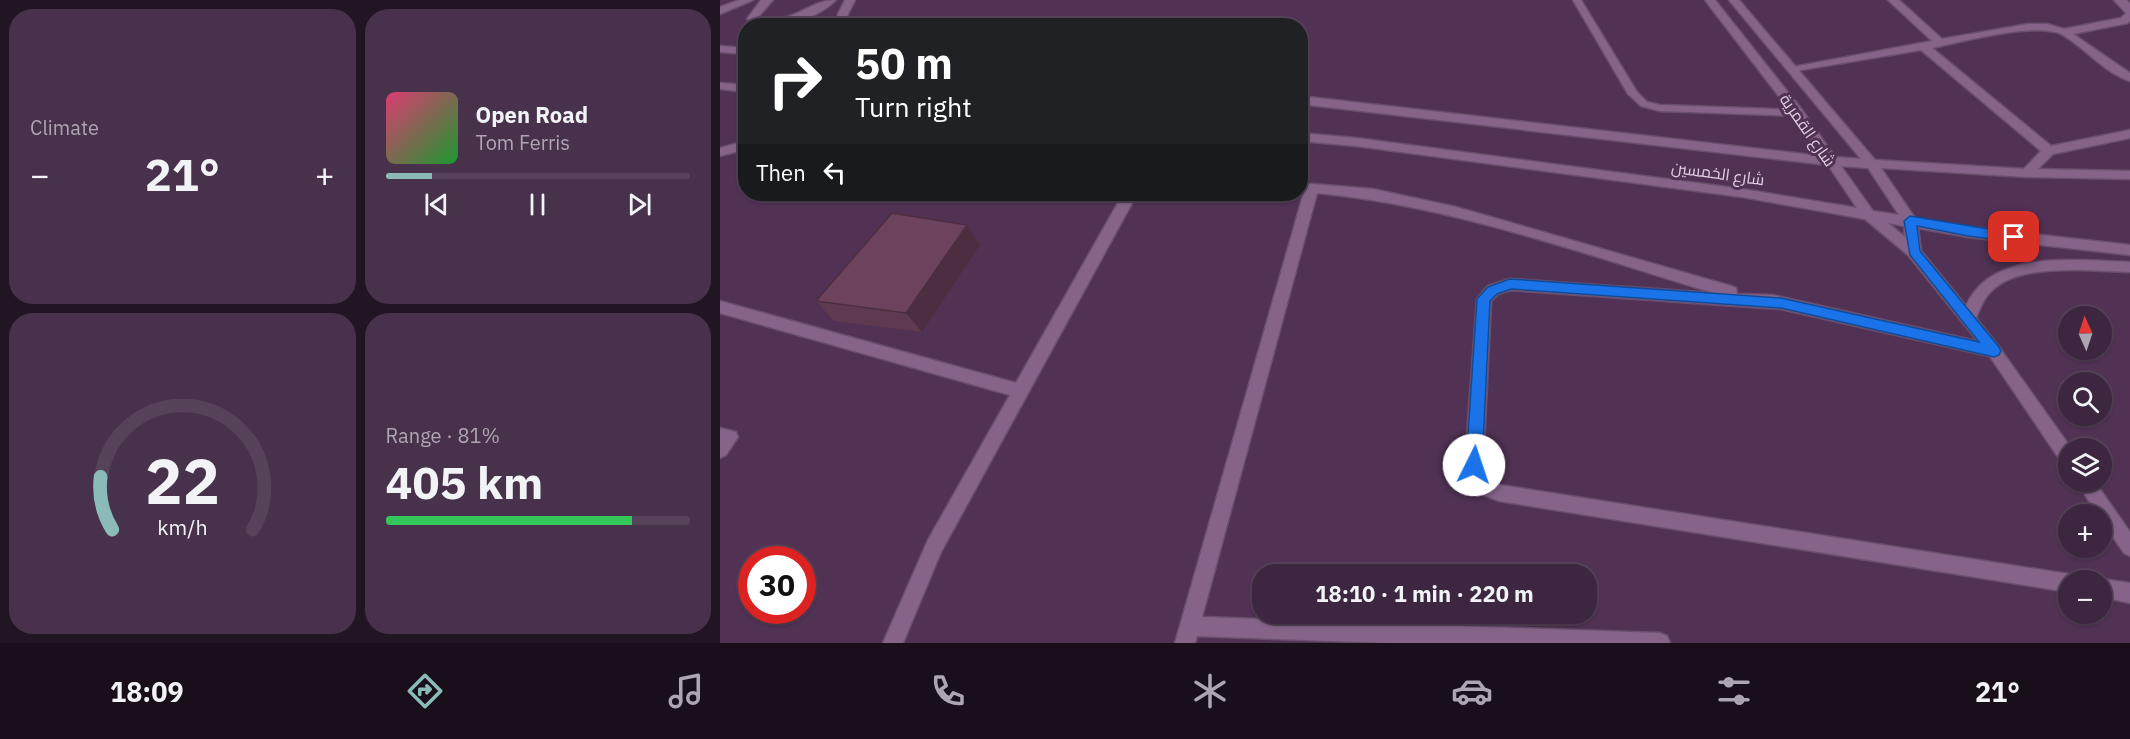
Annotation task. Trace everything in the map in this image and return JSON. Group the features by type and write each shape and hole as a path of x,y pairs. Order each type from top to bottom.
{"street":[{"path":"720,11 748,0"},
{"path":"753,18 760,6 768,0"},
{"path":"798,18 809,15 831,0"},
{"path":"842,18 850,0"},
{"name":"شارع القمرية","path":"1710,0 1798,113 1829,161 1868,214 1914,252 1994,351 2058,444"},
{"path":"1734,0 1870,163 1910,221 1914,252"},
{"path":"1893,0 1940,43"},
{"path":"2064,32 2124,21 2130,13 2128,6 2119,0"},
{"path":"1793,70 2028,27 2047,27 2064,32 2130,78"},
{"path":"1923,46 2049,151"},
{"path":"720,49 738,50"},
{"path":"720,86 738,88"},
{"name":"شارع الخمسين","path":"1308,101 1829,161 2026,173 2130,175"},
{"path":"2026,173 2049,151 2130,134"},
{"name":"شارع الخمسين","path":"1308,138 1356,142 1742,193 1968,232 2130,250"},
{"path":"720,152 738,147"},
{"path":"1308,188 1373,194 1456,212 1716,289 1994,351"},
{"path":"893,643 934,546 1126,201"},
{"path":"1303,201 1187,634 1660,643"},
{"path":"1968,320 1979,293 2000,276 2037,267 2130,267"},
{"path":"1781,303 1510,284 1493,290 1484,299 1474,465 1480,485 1499,493 2058,581"},
{"path":"720,307 1020,391"},
{"path":"720,435 730,436 720,450"},
{"path":"2092,492 2130,547"},
{"path":"2112,590 2130,593"}],"lane":[{"path":"1577,0 1633,94 1644,104 1660,108 1798,113"}],"building":[{"path":"892,213 967,225 906,313 816,301"}],"route":[{"path":"1474,465 1484,299 1493,290 1510,284 1781,303 1994,351 1914,252 1910,221 1968,232 2014,237"}]}
